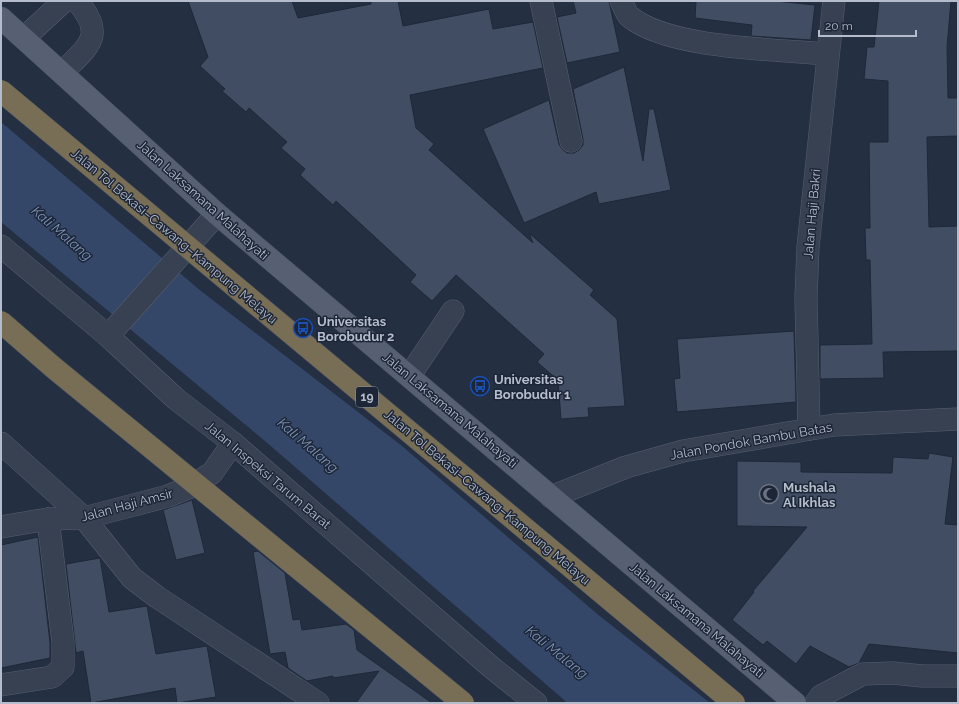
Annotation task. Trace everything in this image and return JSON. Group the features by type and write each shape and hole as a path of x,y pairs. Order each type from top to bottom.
{"highway":[{"name":"Jalan Tol Bekasi–Cawang–Kampung Melayu","path":"1,91 734,703"},
{"path":"1,322 54,368 462,703"}],"main road":[{"name":"Jalan Laksamana Malahayati","path":"1,18 217,214 318,300 410,375 551,497 795,703"}],"street":[{"path":"24,38 64,1"},
{"path":"62,73 88,46 92,38 93,26 77,1"},
{"path":"540,1 571,141"},
{"path":"621,1 629,16 649,28 682,38 713,44 827,54"},
{"name":"Jalan Haji Bakri","path":"809,429 806,298 808,247 827,54 834,1"},
{"path":"114,330 217,214"},
{"name":"Jalan Inspeksi Tarum Barat","path":"1,246 114,330 176,399 233,443 491,667 536,703"},
{"path":"410,375 453,311"},
{"name":"Jalan Pondok Bambu Batas","path":"551,497 626,467 683,451 834,425 958,419"},
{"name":"Jalan Haji Amsir","path":"1,527 48,519 84,518 168,496 188,488 212,473 233,443"},
{"path":"1,444 84,518 132,578 157,597 318,703"},
{"path":"1,685 52,677 63,667 63,642 48,519"},
{"path":"823,701 863,674 893,673 922,676 958,676"}],"water":[{"name":"Kali Malang","path":"1,122 201,291 402,446 596,613 710,703 567,703 265,441 1,222"}],"building":[{"path":"188,1 292,1 298,18 371,4 371,1 398,1 403,26 489,9 493,29 533,22 543,68 410,95 416,128 434,144 429,150 533,243 529,233 594,290 590,295 617,319 625,406 588,408 589,417 561,419 558,380 537,362 544,354 456,275 432,301 410,282 416,275 336,201 333,205 300,175 305,169 281,148 287,142 249,108 246,112 222,91 225,89 200,66 208,57"},
{"path":"573,1 609,1 620,52 567,63 557,17 576,13"},
{"path":"696,1 775,1 815,5 811,40 751,36 752,25 695,18"},
{"path":"879,1 951,1 947,47 948,98 958,98 958,136 927,137 929,227 958,226 958,351 883,352 884,378 820,379 820,345 872,344 870,260 866,260 865,228 870,228 869,142 888,142 888,81 864,79 867,47 874,47"},
{"path":"624,67 643,161 649,109 654,109 671,190 599,204 596,192 524,223 483,129 549,100 559,144 567,153 574,153 583,145 583,139 573,89"},
{"path":"794,331 796,402 677,412 674,379 680,378 677,339"},
{"path":"929,453 953,457 945,524 958,525 958,653 869,644 859,663 849,667 810,646 796,664 767,641 763,645 732,620 754,592 753,591 807,527 737,526 737,461 801,462 801,472 892,473 893,457 928,459"},
{"path":"192,500 205,553 176,560 163,510"},
{"path":"38,537 50,643 50,658 1,668 1,545"},
{"path":"258,551 285,573 293,620 300,619 302,630 346,624 354,630 357,650 432,703 356,703 379,671 333,678 333,676 307,681 288,668 285,652 270,654 253,552"},
{"path":"100,558 109,612 147,606 156,654 207,646 216,697 177,703 175,688 91,703 83,651 76,653 66,564"}],"place":[{"name":"Universitas Borobudur 2","path":"303,328"},
{"name":"Universitas Borobudur 1","path":"480,386"},
{"name":"Mushala Al Ikhlas","path":"769,494"}]}
